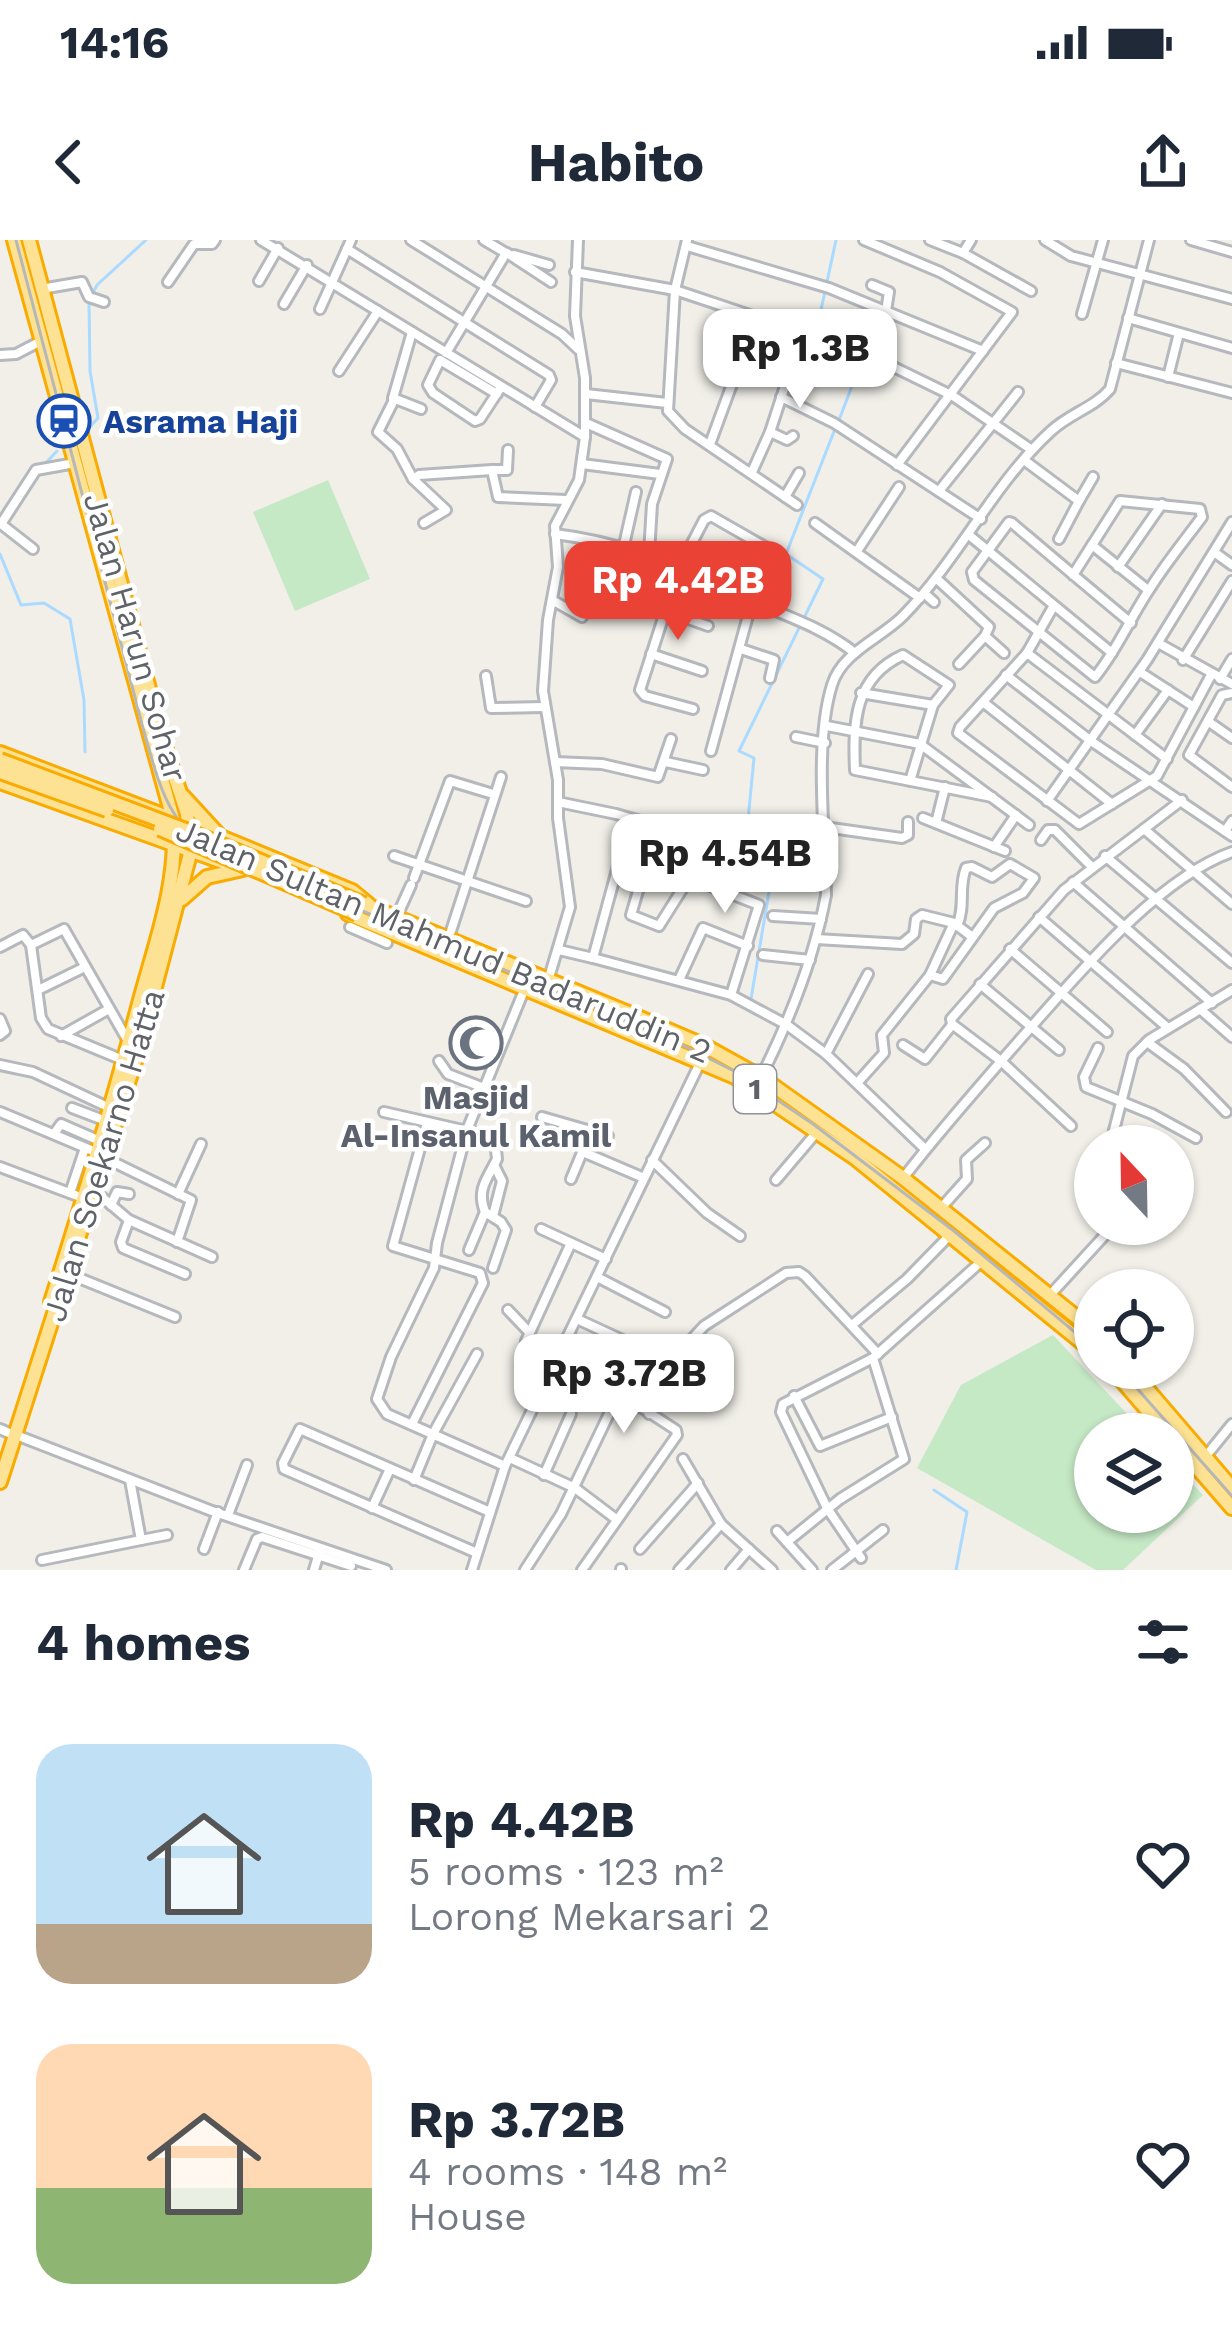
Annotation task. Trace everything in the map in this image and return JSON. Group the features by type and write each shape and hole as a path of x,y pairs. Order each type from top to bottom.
{"highway":[{"name":"Jalan Harun Sohar","path":"14,240 75,463 93,507 178,791 182,824"},
{"name":"Jalan Harun Sohar","path":"29,240 162,787 182,824"},
{"name":"1","path":"0,756 220,836 352,891 362,917"},
{"name":"Jalan Sultan Mahmud Badaruddin 2","path":"0,756 190,832 362,917"},
{"name":"Jalan Sultan Mahmud Badaruddin 2","path":"0,772 187,840 362,917 397,918 449,938 684,1037 761,1077 903,1178 1074,1312"},
{"path":"0,782 191,850"},
{"path":"125,826 137,805 156,801 162,787"},
{"path":"178,791 220,836 211,843 211,858"},
{"name":"Jalan Soekarno Hatta","path":"97,1150 129,1042 182,824"},
{"name":"Jalan Soekarno Hatta","path":"46,1327 83,1194 178,903 191,850 182,824"},
{"path":"145,834 172,871"},
{"name":"1","path":"191,850 526,986 701,1060 754,1088 818,1131 1074,1333"},
{"path":"178,903 207,878 243,869"},
{"name":"Jalan Soekarno Hatta","path":"0,1457 69,1274 83,1194"},
{"path":"1064,1324 1074,1312"},
{"name":"Jalan Soekarno Hatta","path":"0,1482 8,1433 34,1359"},
{"path":"1129,1389 1149,1413"},
{"path":"1147,1389 1232,1488"},
{"path":"1194,1464 1232,1508"}],"street":[{"path":"168,282 194,244 215,240"},
{"path":"261,240 446,352 499,390"},
{"path":"259,281 285,240"},
{"path":"411,240 578,344"},
{"path":"484,240 550,282"},
{"path":"548,982 570,907 555,762 544,707 551,600 558,567 555,534 566,500 579,480 586,437 575,272 578,240"},
{"path":"864,240 940,272 1012,311 898,465"},
{"path":"930,240 1031,291"},
{"path":"963,253 970,240"},
{"path":"1045,240 1071,256 1232,299"},
{"path":"1082,314 1102,240"},
{"path":"761,1077 787,1025 821,919 826,878 825,743 832,684 855,653 884,635 937,580 1032,449 1068,417 1106,395 1149,240"},
{"path":"1191,240 1232,252"},
{"path":"797,505 673,418 667,403 675,290 687,243 826,287 983,351"},
{"path":"320,309 349,244 549,375 551,380 535,407"},
{"path":"446,352 506,253"},
{"path":"506,253 549,265"},
{"path":"284,304 307,266"},
{"path":"575,272 675,290 869,355 953,396 1032,449"},
{"path":"41,289 82,282 96,299"},
{"path":"872,285 889,292 886,310"},
{"path":"339,371 378,311"},
{"path":"710,444 757,316"},
{"path":"1128,318 1232,347"},
{"path":"752,472 803,331"},
{"path":"412,332 394,399 378,432 397,449 413,479 446,510 424,523"},
{"path":"1168,376 1179,333"},
{"path":"0,355 26,350 41,341"},
{"path":"499,390 475,421 428,385 440,360 535,407 586,437"},
{"path":"1116,363 1232,394"},
{"path":"939,491 1018,392"},
{"path":"586,394 667,403"},
{"path":"782,398 837,425 981,519"},
{"path":"394,399 421,409"},
{"path":"586,423 665,457 652,503 650,554"},
{"path":"770,432 787,440 794,436"},
{"path":"413,479 507,470 508,450"},
{"path":"1024,460 1079,501"},
{"path":"33,549 2,524 40,469 75,463"},
{"path":"582,464 660,474"},
{"path":"492,470 498,497 566,500"},
{"path":"785,496 800,472"},
{"path":"1059,539 1093,477"},
{"path":"857,551 899,488"},
{"path":"624,545 636,492"},
{"path":"1073,575 1120,501 1200,509 1203,514 1148,590 1131,623 1094,677 972,578 1009,522 1073,575 1131,623"},
{"path":"1118,567 1162,504"},
{"path":"694,709 642,694 679,568 704,520 711,516 781,556"},
{"path":"1047,800 1139,672 1232,522"},
{"path":"815,523 934,602"},
{"path":"555,534 650,554 802,620 855,653"},
{"path":"969,535 1112,653"},
{"path":"1092,545 1148,590"},
{"path":"757,574 769,549"},
{"path":"1214,552 1232,565"},
{"path":"937,580 988,625 986,636 958,664"},
{"path":"1184,660 1232,580"},
{"path":"551,600 582,617"},
{"path":"711,752 752,602"},
{"path":"1054,608 1027,653 960,727 959,735 1079,824 1150,781 1194,707 1232,659"},
{"path":"666,611 708,626"},
{"path":"986,636 1004,653"},
{"path":"1158,643 1232,688 1222,695 1189,755 1232,788"},
{"path":"741,649 774,660 770,678"},
{"path":"1027,653 1167,759"},
{"path":"651,654 702,670"},
{"path":"910,781 933,705 949,687 903,655 878,671 861,693 855,730 856,771 992,797"},
{"path":"1139,672 1194,707"},
{"path":"1006,675 1090,741 1228,834 1232,821"},
{"path":"486,676 490,708 544,707"},
{"path":"1135,735 1168,690"},
{"path":"861,693 933,705"},
{"path":"983,702 1112,804"},
{"path":"1208,722 1232,738"},
{"path":"827,726 920,744 1029,825"},
{"path":"796,737 825,743"},
{"path":"555,762 602,764 658,777 670,739"},
{"path":"666,762 703,770"},
{"path":"449,938 501,777"},
{"path":"397,918 450,781 493,794"},
{"path":"936,823 944,787"},
{"path":"903,1046 925,1059 980,984 1072,882 1182,800"},
{"path":"559,802 725,845 730,823"},
{"path":"994,847 1016,815"},
{"path":"923,818 1004,851"},
{"path":"824,827 902,838 908,835 908,822"},
{"path":"1144,829 1232,904"},
{"path":"1041,840 1048,830 1055,830 1091,866"},
{"path":"677,831 671,850 719,868"},
{"path":"903,1178 1090,962 1157,899 1232,852"},
{"path":"394,856 526,901"},
{"path":"1105,856 1232,964"},
{"path":"593,958 619,862"},
{"path":"688,880 659,926 631,915 647,864 652,863 759,905 731,995"},
{"path":"858,1082 884,1053 882,1035 930,975 956,924 963,906 961,882 966,868 992,877 1010,864 1034,878 1024,893 994,908 943,979 930,975"},
{"path":"772,877 826,878"},
{"path":"1072,882 1212,1003"},
{"path":"773,916 821,919"},
{"path":"816,939 902,944 914,934 918,916 956,924 970,936"},
{"path":"1039,916 1168,1028"},
{"path":"362,917 387,944"},
{"path":"31,945 62,928 129,1042"},
{"path":"679,980 703,928 748,946"},
{"path":"0,946 23,935 31,945 44,1024 60,1037 124,1061"},
{"path":"1010,949 1106,1032"},
{"path":"559,950 731,995 787,1025 858,1082 926,1149"},
{"path":"763,955 810,960"},
{"path":"38,990 85,968"},
{"path":"826,1054 868,974"},
{"path":"980,984 1059,1050"},
{"path":"526,986 467,1130 436,1258 377,1399 387,1414 575,1488 616,1520"},
{"path":"1116,1125 1133,1056 1168,1028 1232,990"},
{"path":"60,1037 109,1009"},
{"path":"1200,1010 1232,1037"},
{"path":"0,1019 5,1028 0,1035"},
{"path":"952,1024 1001,1061 1071,1126"},
{"path":"1147,1042 1184,1069 1226,1112"},
{"path":"1098,1048 1084,1084 1196,1138"},
{"path":"472,1570 508,1462 701,1060"},
{"path":"439,1061 448,1074 484,1088"},
{"path":"0,1065 33,1072 109,1115"},
{"path":"72,1108 109,1115"},
{"path":"0,1112 97,1150 178,1193 192,1204 177,1242"},
{"path":"384,1112 467,1130 494,1141 494,1165 502,1181 470,1250"},
{"path":"542,1117 608,1136"},
{"path":"412,1424 483,1283 480,1273 392,1244 427,1123"},
{"path":"56,1131 61,1124 97,1150"},
{"path":"571,1179 591,1130"},
{"path":"776,1180 818,1131"},
{"path":"941,1208 967,1179 966,1160 985,1143"},
{"path":"178,1193 201,1144"},
{"path":"583,1152 644,1178"},
{"path":"652,1160 707,1213 740,1236"},
{"path":"494,1165 481,1197 489,1214 506,1230 494,1268"},
{"path":"0,1167 111,1204 129,1220 212,1257"},
{"path":"111,1204 117,1192 129,1194"},
{"path":"129,1220 123,1248 185,1274"},
{"path":"541,1229 606,1259"},
{"path":"852,1325 951,1234"},
{"path":"571,1243 527,1343 619,1393 677,1435 582,1570"},
{"path":"1051,1294 1095,1245"},
{"path":"857,1554 827,1508 782,1412 783,1404 876,1356 984,1259"},
{"path":"649,1414 666,1386 660,1374 704,1326 786,1273 806,1276 876,1356 904,1454 902,1461 827,1508 787,1542"},
{"path":"69,1274 175,1317"},
{"path":"597,1277 665,1312"},
{"path":"508,1310 529,1332"},
{"path":"577,1319 717,1389"},
{"path":"414,1480 477,1354"},
{"path":"525,1570 575,1488 619,1393"},
{"path":"794,1396 820,1445 892,1417"},
{"path":"544,1475 571,1414"},
{"path":"1205,1457 1232,1424"},
{"path":"477,1553 284,1469 283,1463 300,1429 490,1512"},
{"path":"8,1433 320,1550 386,1570"},
{"path":"683,1460 721,1524 772,1570"},
{"path":"204,1549 247,1465"},
{"path":"372,1508 389,1470"},
{"path":"130,1480 141,1540"},
{"path":"640,1550 698,1483"},
{"path":"679,1570 721,1524"},
{"path":"832,1570 883,1530"},
{"path":"777,1531 812,1570"},
{"path":"43,1561 167,1535"},
{"path":"244,1570 259,1537 320,1550 351,1567"},
{"path":"730,1570 748,1549"},
{"path":"314,1570 320,1550"},
{"path":"68,1555 73,1570"}],"green space":[{"path":"328,480 370,579 295,611 253,512"},
{"path":"1053,1335 1074,1357 1074,1389 1104,1389 1126,1413 1074,1413 1074,1533 1162,1533 1123,1570 1096,1570 917,1468 961,1385"}],"waterway":[{"path":"93,293 146,240"},
{"path":"827,282 836,240"},
{"path":"816,331 825,292"},
{"path":"87,430 98,418 90,371 89,302"},
{"path":"827,344 817,372 852,386 839,420"},
{"path":"751,999 771,880 733,873 745,851 754,758 739,751 823,579 786,554 835,429"},
{"path":"41,468 57,451"},
{"path":"16,508 36,476"},
{"path":"0,554 21,605 44,603 70,619 84,700 85,752"},
{"path":"934,1490 967,1512 956,1570"}],"tram line":[{"path":"16,240 144,732 166,799 184,827 212,848 672,1040 734,1071 813,1124 954,1231 1074,1331"},
{"path":"1138,1389 1232,1496"}],"place":[{"name":"Asrama Haji","path":"64,421"},
{"name":"Masjid Al-Insanul Kamil","path":"476,1043"}]}
